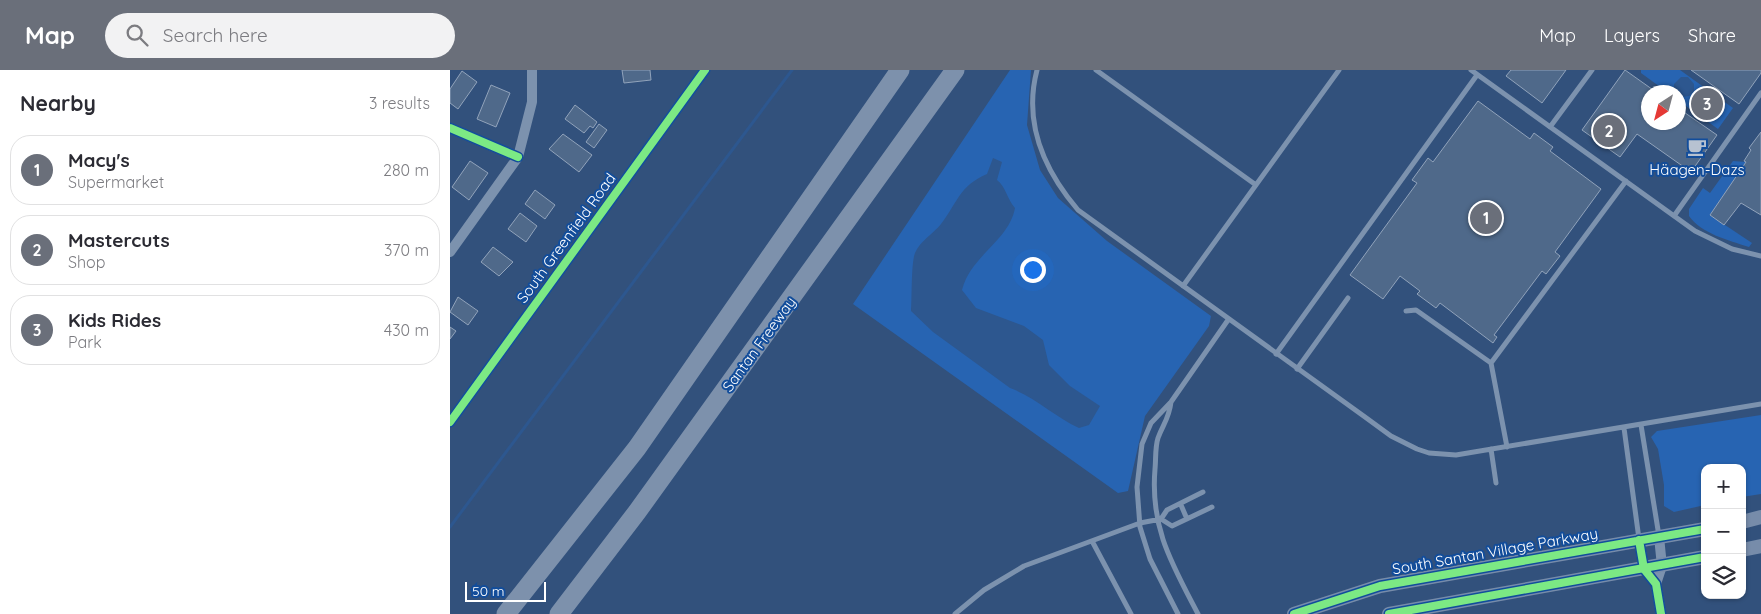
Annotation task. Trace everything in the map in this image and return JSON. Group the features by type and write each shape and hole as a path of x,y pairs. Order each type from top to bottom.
{"highway":[{"path":"506,614 528,589 637,448 900,70"},
{"name":"Santan Freeway","path":"559,614 637,512 955,70"}],"main road":[{"path":"1746,521 1761,517"},
{"name":"South Santan Village Parkway","path":"1294,614 1380,586 1701,530"},
{"path":"1746,549 1761,546"},
{"path":"1389,614 1467,598 1701,558"}],"street":[{"path":"450,252 518,156 532,102 534,70"},
{"name":"South Greenfield Road","path":"450,422 705,70"},
{"path":"450,128 518,156"},
{"path":"1659,537 1662,566 1656,584 1661,614"},
{"path":"1639,540 1644,569 1656,584"}],"lane":[{"path":"1037,70 1033,89 1036,132 1045,164 1066,196 1078,210 1391,436 1417,449 1429,453 1456,455 1761,404"},
{"path":"1096,70 1256,185"},
{"path":"1183,286 1339,70"},
{"path":"1470,70 1674,216 1714,242 1732,249 1761,256"},
{"path":"1550,127 1592,70"},
{"path":"1276,354 1477,75"},
{"path":"1674,216 1761,93"},
{"path":"1490,363 1626,181"},
{"path":"1297,369 1348,298"},
{"path":"1406,311 1416,310 1490,363 1507,447"},
{"path":"1178,614 1150,559 1140,523 1137,487 1142,444 1152,423 1172,402 1228,320"},
{"path":"1172,402 1169,417 1158,439 1153,493 1165,549 1198,614"},
{"path":"1641,425 1659,537"},
{"path":"1624,428 1639,540"},
{"path":"1491,449 1496,482"},
{"path":"955,614 984,590 1024,566 1140,523 1159,519 1167,510 1181,505 1203,492"},
{"path":"1181,505 1187,519"},
{"path":"1159,519 1172,526 1212,507"},
{"path":"1092,541 1132,614"}],"shaded area":[{"path":"1010,70 1031,70 1027,125 1040,170 1058,198 1107,241 1211,316 1209,326 1145,416 1128,491 1118,493 853,304"},
{"path":"1641,70 1680,70 1733,108 1718,129 1686,106 1686,85 1657,85 1641,73"},
{"path":"1681,77 1688,77 1694,84 1694,91 1686,96 1686,85 1674,84"},
{"path":"993,158 1002,162 997,180 1015,208 1005,230 973,267 962,290 976,308 1024,326 1043,340 1049,365 1070,386 1100,406 1089,425 1079,428 1028,396 1010,388 933,332 911,311 913,265 917,249 941,224 965,189 987,174"},
{"path":"1733,161 1746,162 1710,215 1752,243 1749,247 1708,232 1689,216 1689,209 1703,188 1710,193"},
{"path":"1761,415 1761,494 1746,496 1746,464 1701,464 1701,506 1674,512 1664,506 1664,485 1658,449 1651,437 1657,431"}],"building":[{"path":"622,70 650,70 651,80 624,83"},
{"path":"1511,70 1566,70 1542,103 1506,76"},
{"path":"1625,70 1646,85 1641,85 1641,130 1686,130 1686,114 1717,135 1691,172 1637,134 1620,157 1582,130"},
{"path":"1691,70 1761,70 1761,73 1739,104"},
{"path":"462,71 477,82 458,109 450,103 450,89"},
{"path":"491,85 510,93 496,127 477,119"},
{"path":"1478,101 1530,139 1534,133 1553,147 1550,151 1601,189 1555,252 1560,256 1546,274 1542,271 1494,335 1497,337 1493,343 1440,303 1436,308 1417,294 1420,291 1400,276 1383,299 1350,275 1417,183 1412,180 1428,158 1433,162"},
{"path":"575,105 597,122 593,128 590,126 584,133 565,119"},
{"path":"599,124 607,130 594,148 586,142"},
{"path":"1761,132 1761,215 1741,203 1724,225 1710,215 1746,162 1744,161 1751,150 1749,148"},
{"path":"563,134 592,155 579,172 549,149"},
{"path":"470,161 488,173 469,200 452,187"},
{"path":"535,190 555,205 545,219 525,204"},
{"path":"520,213 537,226 526,242 508,229"},
{"path":"493,247 513,262 499,276 481,262"},
{"path":"458,297 478,311 468,325 450,312"},
{"path":"450,327 456,331 450,339"}],"waterway":[{"path":"450,527 792,70"}],"cycle path":[{"path":"450,422 705,70"},
{"path":"450,128 518,157"},
{"path":"1294,614 1380,586 1701,530"},
{"path":"1639,540 1644,569 1656,584 1661,614"},
{"path":"1389,614 1701,558"}],"place":[{"name":"Kids Rides","path":"1707,104"},
{"name":"Mastercuts","path":"1609,131"},
{"name":"Häagen-Dazs","path":"1697,147"},
{"name":"Macy's","path":"1486,218"}]}
